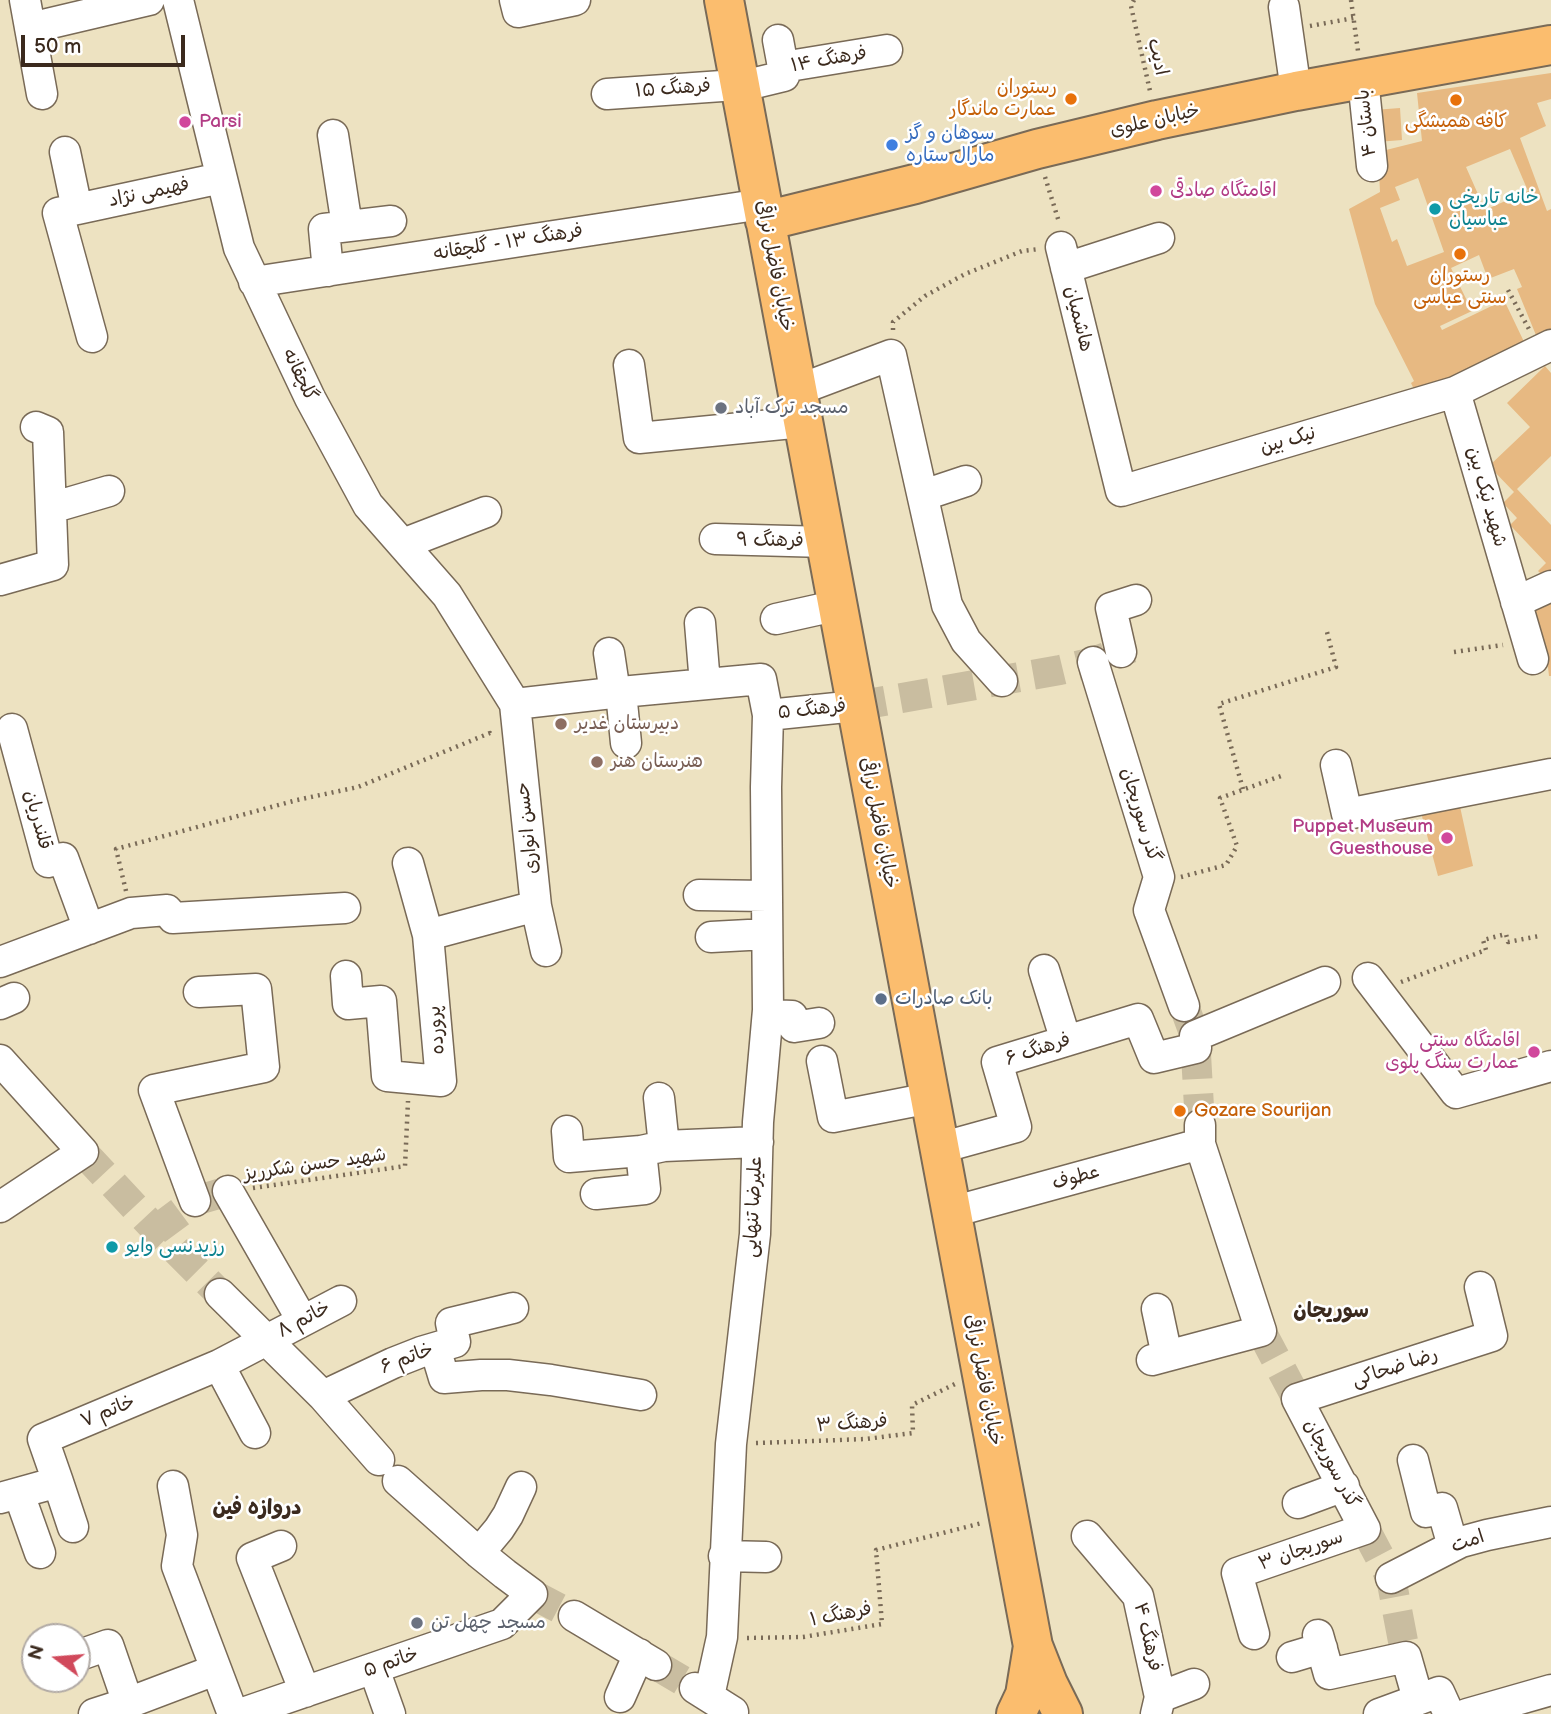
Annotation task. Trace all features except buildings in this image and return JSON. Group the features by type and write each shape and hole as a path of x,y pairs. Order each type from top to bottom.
{"main road":[{"name":"خیابان فاضل نراقی","path":"724,0 1033,1646"},
{"name":"خیابان علوی","path":"764,213 915,184 1037,149 1157,120 1296,91 1551,45"},
{"path":"1016,1714 1025,1695 1033,1646"},
{"path":"1033,1646 1063,1714"}],"street":[{"path":"42,94 28,14 149,0"},
{"name":"گلچقانه","path":"177,0 239,248 254,282 310,398 368,505 447,595 517,717"},
{"path":"515,0 518,12 575,0"},
{"path":"1284,7 1296,91"},
{"name":"فرهنگ ۱۴","path":"739,85 784,76 780,53 887,50"},
{"name":"باستان ۴","path":"1363,79 1372,166"},
{"name":"فرهنگ ۱۵","path":"607,94 739,85"},
{"path":"333,135 347,226"},
{"path":"65,152 77,209 58,214 92,337"},
{"name":"فهیمی نژاد","path":"77,209 221,178"},
{"name":"فرهنگ ۱۳ - گلچقانه","path":"254,282 764,213"},
{"path":"328,271 324,229 391,221"},
{"path":"1063,258 1159,238"},
{"name":"هاشمیان","path":"1063,258 1121,491"},
{"name":"نیک بین","path":"1121,491 1455,392 1545,348"},
{"path":"629,365 639,438 800,406 891,355 947,605 966,641 1002,681"},
{"name":"شهید نیک بین","path":"1455,392 1530,651"},
{"path":"0,580 53,565 48,432 36,427"},
{"path":"924,495 966,481"},
{"path":"51,508 109,491"},
{"path":"403,544 486,512"},
{"name":"فرهنگ ۹","path":"715,540 826,542"},
{"path":"1517,602 1551,586"},
{"path":"1121,652 1111,608 1136,600"},
{"path":"776,619 839,605"},
{"path":"517,717 618,692 705,684 700,623"},
{"path":"610,653 626,743"},
{"name":"گذر سوریجان","path":"1093,662 1158,877 1149,911 1184,1006"},
{"name":"علیرضا تنهایی","path":"705,684 761,679 768,715 768,1015 758,1122 755,1234 731,1444 722,1637 713,1699"},
{"name":"فرهنگ ۵","path":"768,715 856,706"},
{"name":"حسن انواری","path":"517,717 536,906 546,951"},
{"name":"قلندریان","path":"12,729 48,862 63,858 89,929"},
{"path":"1336,765 1347,814 1551,774"},
{"name":"پرورده","path":"408,863 428,934 441,1080 409,1078"},
{"path":"699,895 767,895"},
{"path":"428,934 536,906"},
{"path":"0,962 131,914 167,910 173,918 345,908"},
{"path":"711,937 767,934"},
{"path":"1044,970 1066,1041"},
{"path":"346,976 348,1004 381,1001 387,1076 409,1078"},
{"name":"فرهنگ ۶","path":"940,1148 1016,1127 998,1062 1138,1018 1154,1058 1196,1042 1325,982"},
{"path":"1373,984 1456,1093 1551,1066"},
{"path":"195,1201 154,1090 264,1067 256,989 199,992"},
{"path":"768,1015 792,1016 794,1027 820,1023"},
{"path":"0,1060 83,1152 0,1207"},
{"path":"822,1060 833,1117 930,1098"},
{"path":"596,1194 645,1189 659,1098"},
{"path":"567,1131 569,1157 653,1148 758,1142"},
{"name":"عطوف","path":"952,1212 1200,1135 1261,1331 1160,1358 1157,1309"},
{"path":"228,1191 302,1320"},
{"name":"رضا ضحاکی","path":"1297,1399 1492,1336 1480,1287"},
{"path":"220,1294 323,1396 389,1471 479,1553 508,1515 521,1487"},
{"name":"خاتم ۸","path":"268,1340 341,1301"},
{"name":"خاتم ۶","path":"323,1396 393,1363 455,1342 451,1323 513,1308"},
{"name":"خاتم ۷","path":"58,1482 43,1439 219,1365 268,1340"},
{"path":"435,1348 444,1378 481,1374 508,1375 641,1395"},
{"path":"219,1365 255,1433"},
{"name":"گذر سوریجان","path":"1297,1399 1365,1529"},
{"path":"1412,1460 1426,1512 1442,1508 1453,1546"},
{"path":"40,1553 10,1496 58,1482 73,1527"},
{"path":"173,1486 182,1535 177,1566 233,1714"},
{"path":"1298,1503 1344,1486"},
{"name":"امت","path":"1391,1577 1461,1542 1551,1522"},
{"name":"سوریجان ۳","path":"1254,1634 1237,1573 1365,1529"},
{"name":"فرهنگ ۴","path":"1087,1536 1138,1596 1158,1706"},
{"path":"281,1546 252,1558 305,1692"},
{"name":"خاتم ۵","path":"240,1714 502,1624 532,1594 479,1553"},
{"path":"724,1556 766,1557"},
{"path":"574,1616 648,1660 620,1698"},
{"path":"1292,1657 1320,1642 1329,1674 1406,1657 1418,1699"},
{"path":"91,1651 107,1645 128,1703"},
{"path":"374,1669 390,1714"},
{"path":"94,1714 215,1670"},
{"path":"1158,1706 1194,1684"},
{"path":"1467,1714 1551,1690"},
{"path":"1379,1714 1439,1692 1449,1714"}],"path":[{"name":"ادیب","path":"1133,0 1131,6 1157,120"},
{"path":"1351,0 1363,79"},
{"path":"1308,26 1354,18"},
{"path":"891,355 893,322 925,296 965,274 1022,251 1063,258 1063,236 1037,149"},
{"path":"1508,290 1545,348"},
{"path":"1244,789 1219,704 1336,667 1327,632"},
{"path":"1454,652 1530,651"},
{"path":"131,914 116,849 297,800 358,787 490,733 492,737 517,717"},
{"path":"1156,884 1226,865 1237,846 1220,798 1281,776"},
{"path":"1373,984 1486,950 1483,940 1506,934 1508,942 1539,936"},
{"name":"شهید حسن شکرریز","path":"228,1191 405,1166 409,1078"},
{"name":"فرهنگ ۳","path":"731,1444 866,1439 913,1433 912,1405 981,1371"},
{"name":"فرهنگ ۱","path":"722,1637 803,1637 883,1624 876,1550 1009,1516"}],"tunnel":[{"path":"856,706 1060,670 1093,662 1131,648"},
{"path":"1184,1006 1195,1036 1200,1125"},
{"path":"83,1152 220,1294"},
{"path":"156,1230 195,1201 228,1191"},
{"path":"1261,1331 1297,1399"},
{"path":"1365,1529 1391,1578 1406,1657"},
{"path":"532,1594 574,1616"},
{"path":"656,1665 695,1688"}],"place":[{"name":"رستوران عمارت ماندگار","path":"1071,99"},
{"name":"کافه همیشگی","path":"1456,100"},
{"name":"Parsi","path":"185,122"},
{"name":"سوهان و گز مارال ستاره","path":"892,145"},
{"name":"اقامتگاه صادقی","path":"1156,191"},
{"name":"خانه تاریخی عباسیان","path":"1435,209"},
{"name":"رستوران سنتی عباسی","path":"1460,254"},
{"name":"مسجد ترک آباد","path":"721,408"},
{"name":"دبیرستان غدیر","path":"561,724"},
{"name":"هنرستان هنر","path":"597,762"},
{"name":"Puppet Museum Guesthouse","path":"1447,838"},
{"name":"بانک صادرات","path":"881,999"},
{"name":"اقامتگاه سنتی عمارت سنگ پلوی","path":"1534,1052"},
{"name":"Gozare Sourijan","path":"1180,1111"},
{"name":"رزیدنسی وایو","path":"112,1247"},
{"name":"مسجد چهل تن","path":"417,1623"}],"district":[{"name":"سوریجان","path":"1331,1312"},
{"name":"دروازه فین","path":"257,1509"}]}
